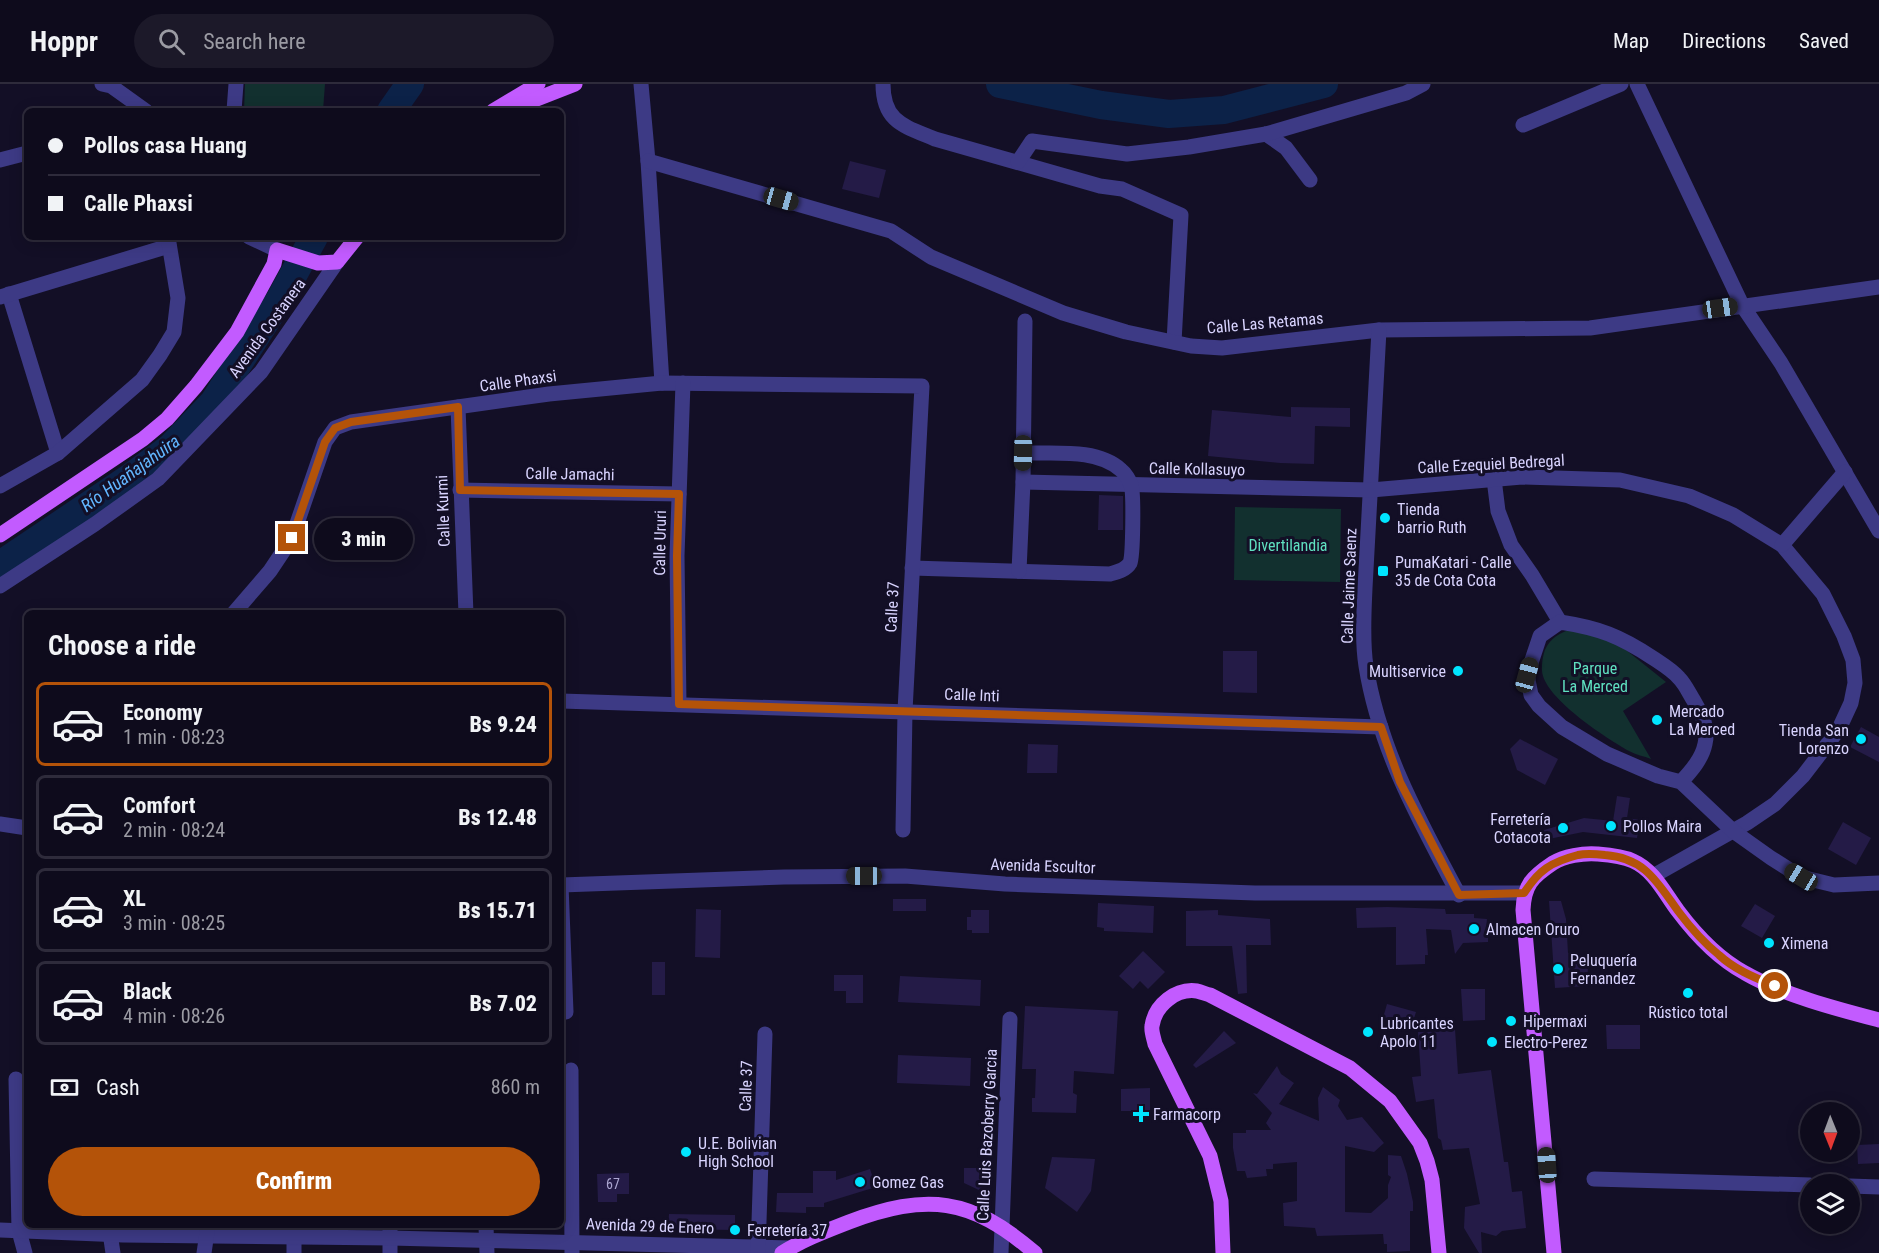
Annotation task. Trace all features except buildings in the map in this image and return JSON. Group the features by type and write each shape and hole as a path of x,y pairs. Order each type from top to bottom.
{"main road":[{"path":"498,108 538,84"},
{"path":"514,108 575,84"},
{"name":"Avenida Costanera","path":"337,262 355,240"},
{"path":"280,251 318,263 337,262"},
{"name":"Avenida Costanera","path":"0,535 143,439 168,419 237,332 280,251"},
{"path":"1554,1253 1525,945 1524,893 1535,875 1558,860 1586,854 1634,861 1653,876 1693,929 1720,956 1745,974 1830,1007 1879,1020"},
{"path":"1223,1253 1221,1201 1210,1156 1155,1044 1152,1026 1158,1010 1169,999 1183,991 1197,991 1210,995 1350,1068 1390,1101 1420,1143 1427,1161 1432,1179 1439,1253"},
{"path":"786,1250 872,1214 927,1203 972,1211 1001,1228 1035,1253"}],"street":[{"path":"102,84 111,86 142,108"},
{"path":"234,108 236,84"},
{"path":"641,84 662,383"},
{"path":"883,84 883,101 889,115 906,126 935,139 1100,186 1122,189 1181,215 1174,342"},
{"path":"1018,162 1032,141 1127,154 1266,134 1406,93 1423,84"},
{"path":"1523,126 1621,84"},
{"path":"1637,84 1742,305 1781,363 1879,531"},
{"path":"1266,134 1286,148 1310,180"},
{"path":"0,160 24,154"},
{"name":"Calle Las Retamas","path":"648,161 891,231 932,257 1063,313 1126,332 1191,346 1222,348 1379,330 1590,328 1879,287"},
{"path":"256,240 280,251"},
{"path":"0,486 58,453 142,380 174,332 178,298 168,242 4,296 58,453"},
{"name":"Avenida Costanera","path":"0,586 95,524 158,479 261,372 337,262"},
{"path":"1019,571 1023,482 1025,321"},
{"name":"Calle Jaime Saenz","path":"1379,330 1363,620 1366,665 1381,727 1400,782 1459,895"},
{"name":"Calle Phaxsi","path":"236,610 270,571 292,538 325,442 335,428 351,422 549,394 662,383 922,386"},
{"name":"Calle Ururi","path":"679,704 677,556 683,383"},
{"name":"Calle 37","path":"903,830 905,711 922,386"},
{"name":"Calle Kurmi","path":"458,407 466,610"},
{"path":"912,568 1110,574 1124,570 1130,563 1132,543 1132,486 1122,470 1104,459 1076,455 1023,453"},
{"path":"1782,545 1845,472"},
{"name":"Calle Ezequiel Bedregal","path":"1371,490 1522,477 1620,480 1655,487 1689,496 1733,515 1782,545 1824,594 1853,660 1855,683 1851,703 1839,729 1803,776 1774,804 1733,831 1653,876"},
{"path":"1494,479 1498,511 1510,545 1532,575 1560,622"},
{"name":"Calle Kollasuyo","path":"1023,482 1371,490"},
{"name":"Calle Jamachi","path":"460,490 679,494"},
{"path":"1681,782 1701,757 1705,745 1706,723 1678,677 1614,635 1587,626 1560,622 1540,636 1527,675 1531,695 1539,706 1562,727 1607,754 1658,776 1681,782 1733,831 1801,877 1834,885 1879,883"},
{"name":"Calle Inti","path":"564,702 1381,727"},
{"path":"0,824 24,828"},
{"name":"Avenida Escultor","path":"564,885 784,877 904,876 1005,884 1255,893 1459,895 1524,893"},
{"path":"564,961 566,1012"},
{"name":"Calle Luis Bazoberry Garcia","path":"1001,1253 1011,1018"},
{"name":"Calle 37","path":"758,1250 765,1034"},
{"path":"571,1070 572,1248"},
{"path":"16,1079 19,1231 26,1253"},
{"path":"1594,1179 1800,1185"},
{"path":"1860,1186 1879,1187"},
{"name":"Avenida 29 de Enero","path":"0,1230 294,1231 390,1239 486,1240 572,1248 786,1250"},
{"path":"109,1230 113,1253"},
{"path":"204,1253 208,1231"},
{"path":"294,1231 294,1253"}],"green space":[{"path":"245,84 325,84 323,108 244,108"},
{"name":"Divertilandia","path":"1235,507 1341,509 1340,582 1234,580"},
{"name":"Parque La Merced","path":"1579,627 1611,638 1666,682 1623,711 1651,759 1634,754 1594,728 1568,708 1548,686 1542,671 1546,647 1557,636"}],"waterway":[{"name":"Río Huañajahuira","path":"393,108 410,84"},
{"name":"Río Huañajahuira","path":"1000,84 1101,105 1169,114 1224,110 1324,84"},
{"name":"Río Huañajahuira","path":"0,565 171,447 213,403 280,299 312,240"}],"place":[{"name":"Tienda barrio Ruth","path":"1385,518"},
{"name":"PumaKatari - Calle 35 de Cota Cota","path":"1383,571"},
{"name":"Multiservice","path":"1458,671"},
{"name":"Mercado La Merced","path":"1657,720"},
{"name":"Tienda San Lorenzo","path":"1861,739"},
{"name":"Pollos Maira","path":"1611,826"},
{"name":"Ferretería Cotacota","path":"1563,828"},
{"name":"Almacen Oruro","path":"1474,929"},
{"name":"Ximena","path":"1769,943"},
{"name":"Peluquería Fernandez","path":"1558,969"},
{"name":"Rústico total","path":"1688,993"},
{"name":"Hipermaxi","path":"1511,1021"},
{"name":"Lubricantes Apolo 11","path":"1368,1032"},
{"name":"Electro-Perez","path":"1492,1042"},
{"name":"Farmacorp","path":"1141,1114"},
{"name":"U.E. Bolivian High School","path":"686,1152"},
{"name":"Gomez Gas","path":"860,1182"},
{"name":"Ferretería 37","path":"735,1230"}],"route":[{"path":"292,538 325,442 335,428 351,422 458,407 460,490 679,494 677,556 679,704 1381,727 1400,782 1459,895 1524,893 1535,875 1558,860 1586,854 1634,861 1653,876 1679,913 1720,956 1745,974 1775,986"}]}
